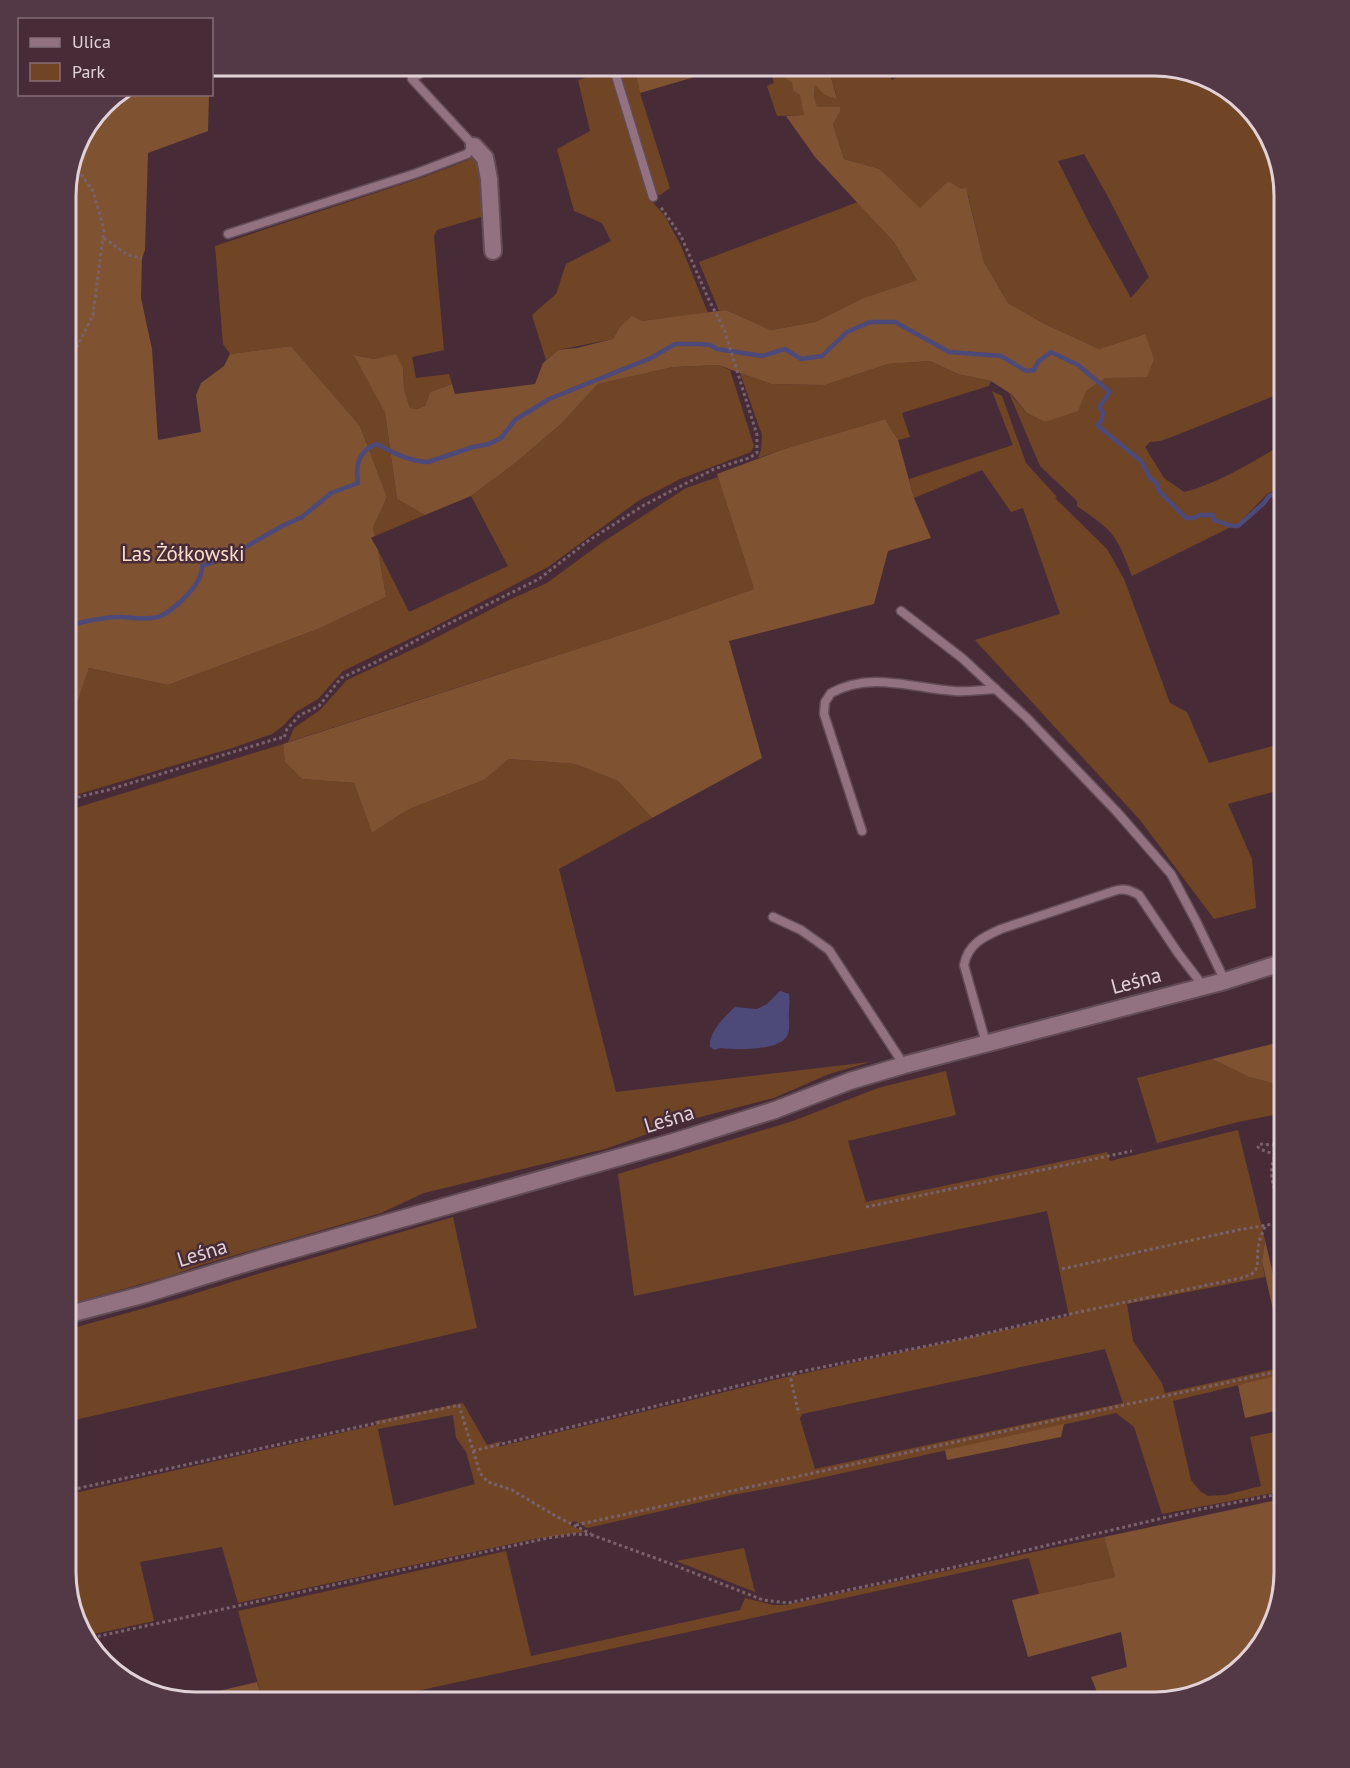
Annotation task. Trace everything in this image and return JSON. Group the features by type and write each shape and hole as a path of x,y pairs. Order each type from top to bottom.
{"street":[{"path":"474,146 484,158 489,179 494,251"},
{"name":"Leśna","path":"76,1312 673,1142 775,1110 850,1081 904,1065 1204,987 1274,965"}],"lane":[{"path":"228,234 417,173 467,154 474,146 412,79 416,76"},
{"path":"616,76 653,197"},
{"path":"901,611 962,658 996,689 1117,812 1171,874 1225,981"},
{"path":"862,831 824,714 825,702 831,693 859,683 880,681 955,691 996,689"},
{"path":"986,1043 964,965 966,957 975,944 985,936 1001,929 1121,889 1131,890 1139,895 1204,987"},
{"path":"772,917 801,930 828,950 904,1065"}],"path":[{"path":"77,347 93,315 104,238 104,229 93,191 80,172"},
{"path":"77,797 108,790 284,738 287,729 300,715 319,706 341,678 539,579 588,541 644,505 714,469 749,458 757,453 757,435 724,329 681,236 653,197"},
{"path":"104,238 128,255 142,258"},
{"path":"1274,1144 1261,1143 1258,1145 1260,1149 1274,1154"},
{"path":"1264,1149 1266,1144"},
{"path":"866,1207 1132,1151"},
{"path":"1274,1160 1272,1165 1274,1183"},
{"path":"1062,1269 1274,1224"},
{"path":"473,1451 794,1373 1248,1276 1257,1269 1259,1240 1265,1226"},
{"path":"576,1525 1274,1372"},
{"path":"794,1373 791,1380 799,1414"},
{"path":"76,1489 459,1405 473,1451 484,1479 488,1482 512,1490 592,1535 763,1600 788,1602 1274,1495"},
{"path":"96,1637 548,1538 575,1534 592,1535"}],"green space":[{"path":"588,76 612,76 648,197 665,216 681,246 708,313 642,321 619,328 613,339 558,350 546,360 532,315 556,294 566,264 611,241 602,223 574,211 557,149 590,131 578,80"},
{"path":"620,76 636,76 670,188 660,195 655,193"},
{"path":"636,76 696,77 640,93"},
{"path":"772,77 785,77 796,86 804,115 777,116 767,86 774,83"},
{"path":"784,77 831,77 837,99 825,95 815,85 814,97 817,107 840,107 840,112 833,124 844,159 880,169 920,208 948,181 962,189 966,188 984,262 1008,303 1045,324 1099,349 1145,334 1154,359 1147,377 1106,378 1086,391 1078,411 1045,422 1027,413 1011,394 991,381 958,374 930,361 888,364 825,385 771,384 718,365 673,367 598,384 561,424 514,464 471,496 425,515 397,499 385,413 354,355 375,359 396,354 403,368 404,389 410,408 417,409 425,406 430,392 452,384 455,394 535,384 543,363 558,350 613,339 619,328 632,316 642,321 726,310 771,330 815,322 863,298 917,280 893,241 815,157 786,116 804,115 800,95 793,90 792,82"},
{"path":"831,77 890,77 892,80 898,77 1162,77 1200,86 1227,101 1249,123 1257,136 1269,165 1272,181 1274,196 1274,396 1177,435 1150,442 1145,447 1164,478 1184,492 1222,478 1274,450 1274,491 1267,494 1239,523 1132,576 1111,533 1077,506 1077,501 1040,466 1009,393 1027,413 1045,422 1106,378 1145,334 1099,349 1045,324 1008,303 984,262 968,195 948,181 920,209 880,169 844,159 833,124 840,112 840,107 817,108 814,97 815,84 837,98","holes":["1084,154 1149,277 1131,298 1058,161"]},
{"name":"Las Żółkowski","path":"132,96 209,96 208,131 148,153 141,298 152,349 158,440 201,432 196,395 201,383 224,366 230,354 291,346 360,426 387,497 373,528 375,536 371,538 378,550 386,597 318,629 168,685 89,668 77,705 77,188 81,165 89,143 101,123 117,106"},
{"path":"475,154 481,160 487,215 437,230 434,236 444,350 412,357 416,378 449,374 452,384 430,392 425,406 417,409 410,408 404,389 403,368 355,355 385,413 397,499 425,515 375,536 373,528 387,497 360,426 291,346 230,354 223,344 215,246 424,177 468,160"},
{"path":"858,202 893,241 917,280 863,298 815,322 771,330 726,310 719,311 699,262"},
{"path":"930,361 958,374 991,381 989,386 902,413 910,437 898,440 885,419 758,458 762,435 740,373 771,384 825,385 888,364"},
{"path":"718,365 730,370 754,446 751,452 680,479 638,501 548,567 430,629 343,671 318,699 296,712 272,734 77,795 77,705 89,668 168,685 318,629 386,597 378,550 409,612 508,566 471,496 514,464 561,424 598,384 673,367"},
{"path":"992,391 1002,396 1026,463 1057,497 1055,498 1107,549 1124,579 1170,703 1187,712 1209,763 1274,746 1274,792 1228,804 1252,859 1256,908 1214,919 1140,820 975,640 1060,614 1023,508 1011,512 982,470 914,498 909,479 1013,445"},
{"path":"885,419 898,440 914,498 931,538 888,551 874,604 729,641 762,758 652,818 618,781 575,764 509,759 484,780 409,809 372,833 354,783 302,779 285,762 283,744 642,628 754,589 717,474 781,450"},
{"path":"718,477 754,589 642,628 288,742 294,728 320,710 347,680 547,583 600,544 686,488"},
{"path":"283,744 285,762 302,779 354,783 372,833 409,809 484,780 509,759 575,764 618,781 652,818 559,869 616,1092 870,1062 829,1074 774,1098 681,1122 605,1149 424,1193 381,1213 76,1302 77,808"},
{"path":"1274,1044 1274,1083 1249,1077 1212,1059"},
{"path":"1212,1059 1249,1077 1274,1083 1274,1115 1157,1143 1137,1078"},
{"path":"946,1071 956,1115 848,1141 866,1202 1107,1152 1110,1161 1238,1130 1265,1240 1262,1261 1265,1277 1127,1304 1133,1341 1162,1383 1165,1393 1274,1369 1274,1376 1173,1401 1191,1480 1200,1491 1208,1496 1225,1495 1261,1486 1250,1437 1274,1432 1274,1493 1162,1514 1134,1427 1116,1413 587,1528 575,1521 568,1524 585,1532 534,1539 238,1603 222,1547 140,1562 154,1621 94,1634 81,1603 76,1572 76,1493 376,1425 375,1421 463,1403 487,1445 502,1441 498,1447 778,1379 1069,1316 1047,1211 634,1296 618,1174 793,1121 878,1088","holes":["1105,1349 1123,1403 815,1469 800,1419 802,1414","453,1415 456,1438 466,1452 475,1484 394,1506 378,1429"]},
{"path":"453,1217 477,1328 76,1420 76,1327"},
{"path":"1265,1240 1274,1278 1274,1314 1262,1261"},
{"path":"1274,1376 1274,1411 1245,1418 1238,1385"},
{"path":"1064,1424 1061,1437 947,1460 945,1450"},
{"path":"1274,1501 1272,1587 1264,1618 1249,1645 1227,1667 1207,1679 1185,1687 1154,1692 1097,1692 1091,1677 1127,1667 1121,1632 1028,1657 1012,1600 1115,1577 1104,1537"},
{"path":"1104,1537 1115,1577 1039,1594 1029,1558 412,1692 260,1692 238,1611 506,1551 531,1656 740,1610 745,1598 773,1605 786,1605"},
{"path":"744,1548 755,1592 676,1561"},
{"path":"257,1682 260,1692 214,1692"}],"shaded area":[{"path":"780,991 789,994 789,1031 782,1041 756,1048 715,1050 710,1047 714,1031 735,1007 757,1009 767,1004"}],"waterway":[{"path":"77,624 108,617 150,618 163,615 181,601 196,584 202,566 228,557 302,517 331,493 358,483 357,470 362,454 377,444 408,458 428,462 489,444 501,438 515,420 549,399 651,358 675,344 710,345 717,349 762,356 785,349 801,359 822,356 847,332 870,322 895,322 949,352 1001,356 1026,371 1034,370 1038,362 1051,352 1078,365 1110,392 1099,407 1103,413 1097,425 1141,461 1150,478 1156,482 1159,491 1186,518 1213,515 1214,520 1238,526 1269,496 1274,494"}]}
